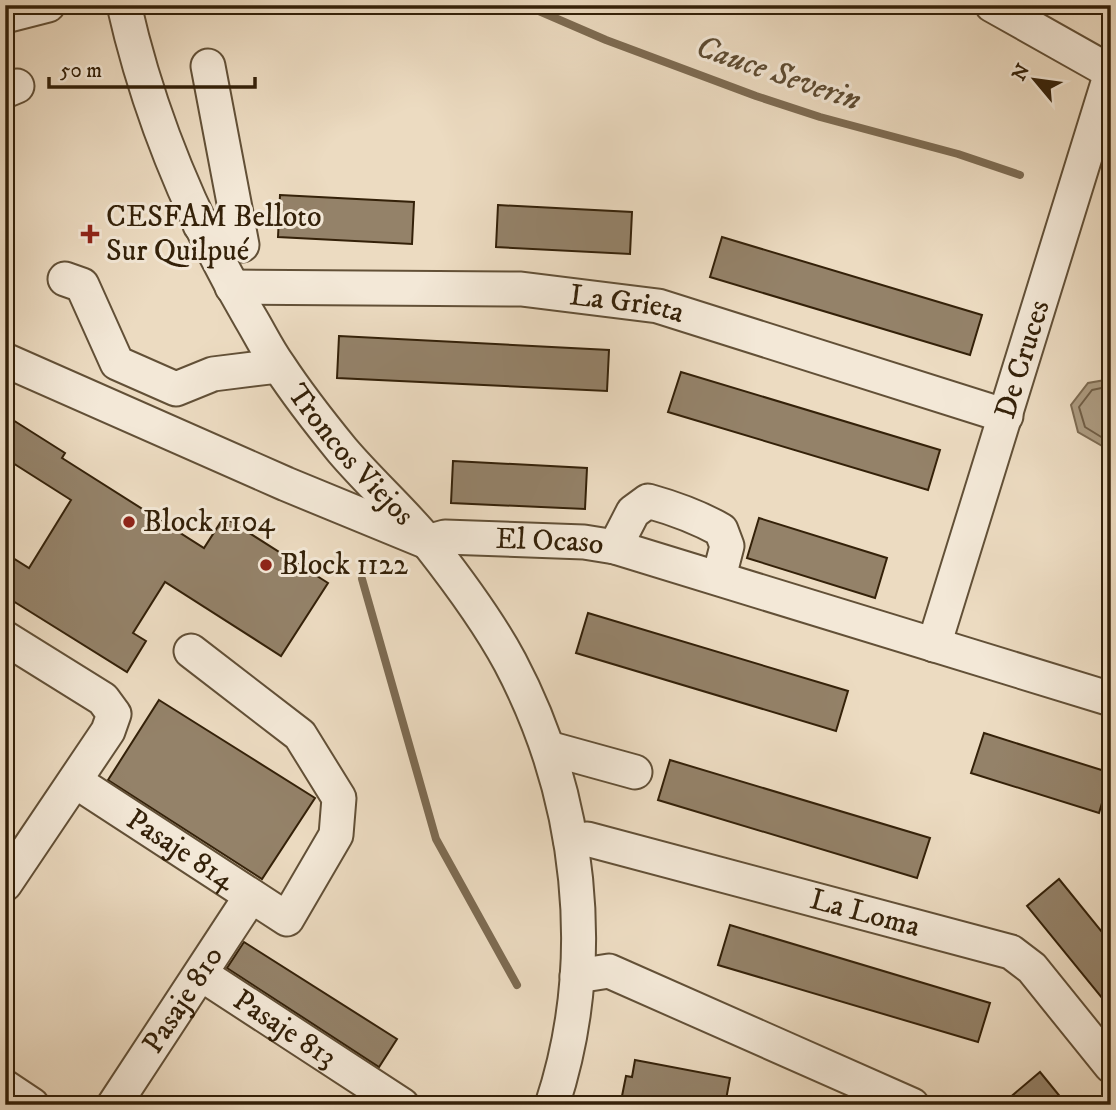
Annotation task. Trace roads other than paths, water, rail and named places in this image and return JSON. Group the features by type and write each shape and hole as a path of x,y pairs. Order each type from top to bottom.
{"street":[{"path":"5,16 48,5"},
{"name":"Troncos Viejos","path":"124,5 149,97 173,162 232,287 278,366 342,450 427,542 485,620 509,661 548,748 571,842 579,931 572,1018 565,1060 552,1105"},
{"path":"992,5 1111,72"},
{"path":"201,225 242,245 208,66"},
{"name":"De Cruces","path":"934,645 1111,72"},
{"path":"65,279 82,285 117,363 176,389 213,374 278,366"},
{"name":"La Grieta","path":"232,287 521,289 658,306 1006,416"},
{"name":"El Ocaso","path":"5,360 286,484 427,542 444,537 584,542 615,547 1111,699"},
{"path":"615,547 633,512 648,501 660,504 721,530 727,546 719,577"},
{"path":"5,638 103,699 114,714 108,731 5,884"},
{"name":"Pasaje 814","path":"75,781 287,919 336,835 339,798 300,735 191,651"},
{"path":"548,748 635,772"},
{"name":"La Loma","path":"571,842 587,839 1011,952 1031,968 1111,1066"},
{"name":"Pasaje 810","path":"114,1105 251,896"},
{"path":"577,976 609,971 912,1105"},
{"name":"Pasaje 813","path":"201,974 402,1105"},
{"path":"5,1087 32,1105"}],"water":[{"path":"1111,379 1111,451 1078,432 1071,405 1088,383"}],"waterway":[{"name":"Cauce Severin","path":"525,5 606,40 756,96 820,117 958,154 1020,175"},
{"path":"362,579 436,839 517,985"}],"place":[{"name":"CESFAM Belloto Sur Quilpué","path":"90,234"},
{"name":"Block 1104","path":"129,522"},
{"name":"Block 1122","path":"266,565"}]}
